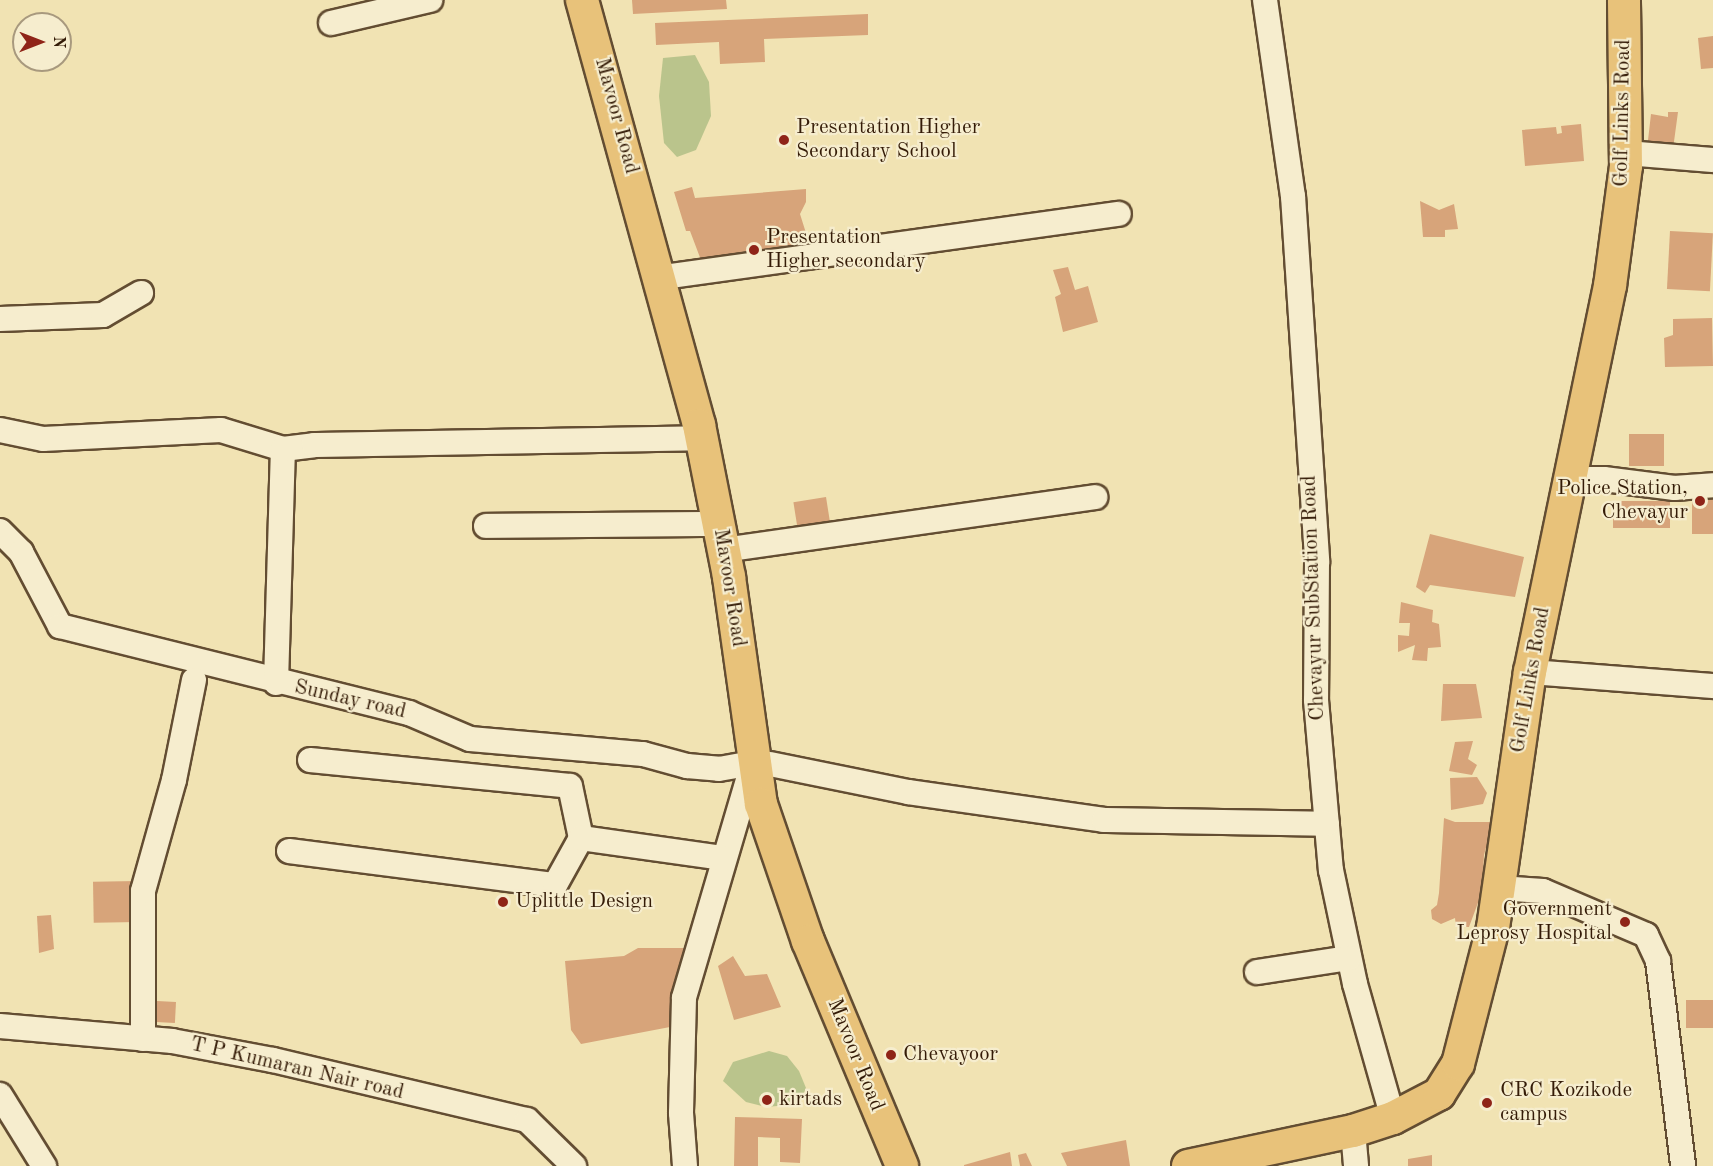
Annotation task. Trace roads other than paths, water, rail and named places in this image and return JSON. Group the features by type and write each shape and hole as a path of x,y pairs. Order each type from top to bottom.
{"main road":[{"name":"Mavoor Road","path":"582,0 729,536"},
{"name":"Mavoor Road","path":"596,0 713,427 761,763 761,804 793,903 902,1166"},
{"name":"Golf Links Road","path":"1188,1166 1353,1131 1393,1118 1439,1094 1458,1065 1493,928 1530,672 1572,479 1610,286 1626,153 1624,0"},
{"name":"Mavoor Road","path":"761,763 807,902 916,1166"}],"street":[{"path":"331,23 430,0"},
{"name":"Chevayur SubStation Road","path":"1265,0 1293,196 1317,562 1316,700 1331,870 1349,958 1393,1118"},
{"path":"1626,153 1713,160"},
{"path":"671,276 1119,214"},
{"path":"0,319 103,315 141,293"},
{"path":"0,430 43,439 221,430 284,449 314,445 701,438"},
{"path":"276,683 284,449"},
{"path":"1572,479 1674,488 1713,485"},
{"path":"486,526 729,536 1095,497"},
{"name":"Sunday road","path":"0,531 21,552 60,626 276,683 409,713 470,739 643,754 687,766 719,769 761,763"},
{"path":"1530,672 1713,686"},
{"path":"143,1039 143,891 174,780 194,680"},
{"path":"290,852 555,885 581,838 570,786 310,760"},
{"path":"685,1166 681,1113 684,998 724,858 761,763 908,792 1104,820 1327,824"},
{"path":"581,838 724,858"},
{"path":"1499,888 1543,891 1646,935 1658,961 1683,1166"},
{"path":"1257,972 1349,958"},
{"name":"T P Kumaran Nair road","path":"0,1026 143,1039 273,1060 527,1120 574,1166"},
{"path":"0,1095 44,1166"},
{"path":"1353,1131 1356,1166"}],"place":[{"name":"Presentation Higher Secondary School","path":"784,140"},
{"name":"Presentation Higher secondary","path":"754,250"},
{"name":"Police Station, Chevayur","path":"1700,501"},
{"name":"Uplittle Design","path":"503,902"},
{"name":"Government Leprosy Hospital","path":"1625,922"},
{"name":"Chevayoor","path":"891,1055"},
{"name":"kirtads","path":"767,1100"},
{"name":"CRC Kozikode campus","path":"1487,1103"}]}
